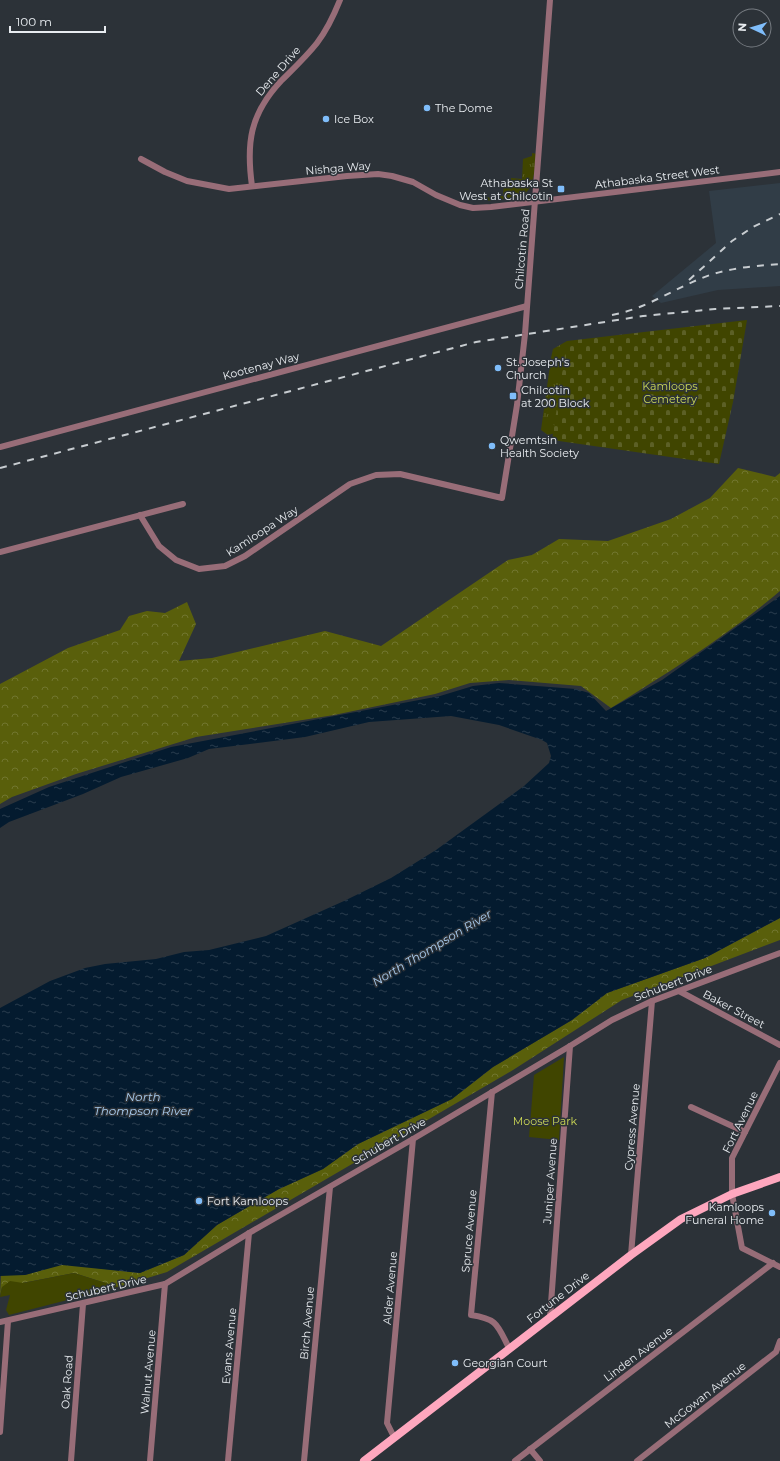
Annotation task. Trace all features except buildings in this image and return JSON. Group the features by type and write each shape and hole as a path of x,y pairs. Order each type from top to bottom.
{"main road":[{"name":"Fortune Drive","path":"364,1461 631,1255 681,1219 732,1194 780,1177"}],"street":[{"name":"Dene Drive","path":"252,186 249,164 250,139 263,103 316,44 332,18 340,0"},
{"name":"Chilcotin Road","path":"502,498 517,405 527,306 550,0"},
{"name":"Nishga Way","path":"141,159 165,172 205,186 229,189 378,174 405,180 448,201 473,208 536,202"},
{"name":"Athabaska Street West","path":"536,202 780,172"},
{"name":"Kootenay Way","path":"0,447 527,306"},
{"name":"Kamloopa Way","path":"140,515 159,546 176,560 199,569 226,566 239,559 350,484 376,475 400,474 502,498"},
{"path":"0,552 183,504"},
{"name":"Schubert Drive","path":"0,1322 165,1284 249,1233 413,1139 612,1020 652,1001 780,953"},
{"name":"Baker Street","path":"679,991 780,1045"},
{"name":"Cypress Avenue","path":"631,1255 652,1001"},
{"name":"Juniper Avenue","path":"550,1317 570,1046"},
{"name":"Fort Avenue","path":"773,1263 742,1248 732,1194 732,1158 780,1063"},
{"name":"Spruce Avenue","path":"492,1092 471,1315 487,1318 498,1325 508,1346 508,1350"},
{"path":"691,1108 745,1132"},
{"name":"Alder Avenue","path":"394,1437 388,1423 413,1139"},
{"name":"Birch Avenue","path":"304,1461 330,1187"},
{"name":"Evans Avenue","path":"228,1461 249,1233"},
{"path":"773,1263 780,1267"},
{"name":"Linden Avenue","path":"515,1461 773,1263"},
{"name":"Walnut Avenue","path":"150,1461 165,1284"},
{"name":"Oak Road","path":"72,1461 83,1304"},
{"path":"0,1432 8,1321"},
{"name":"McGowan Avenue","path":"637,1461 776,1352 780,1341"},
{"path":"530,1449 540,1461"}],"shaded area":[{"path":"780,183 780,286 718,290 661,303 652,296 716,243 709,191"}],"green space":[{"path":"532,153 537,154 535,169 533,180 525,193 510,198 484,201 484,198 503,196 504,182 511,182 511,178 522,179 523,159 532,156"},
{"name":"Kamloops Cemetery","path":"747,320 733,402 719,464 552,440 567,341"},
{"path":"567,341 580,348 556,433 548,435 541,430 551,358 553,349"},
{"path":"738,468 775,477 780,473 780,591 719,638 611,708 581,686 509,680 470,683 435,694 334,715 196,737 76,774 12,797 0,804 0,684 68,648 120,630 129,616 147,611 165,613 187,602 196,624 179,661 212,658 325,631 381,646 508,560 532,555 559,539 608,541 671,519 710,498"},
{"path":"780,918 780,940 622,1000 513,1070 167,1272 118,1287 74,1273 2,1287 0,1296 1,1275 25,1275 62,1264 140,1273 184,1255 217,1225 279,1189 323,1169 358,1144 452,1099 493,1067 572,1020 607,993 705,958"},
{"name":"Moose Park","path":"564,1057 559,1140 529,1137 534,1075"},
{"path":"74,1273 118,1287 9,1315 6,1310 10,1295 0,1297 2,1287 10,1281 23,1283"}],"water":[{"name":"North Thompson River","path":"780,596 780,918 705,958 607,993 572,1020 493,1067 452,1099 358,1144 323,1169 279,1189 217,1225 184,1255 140,1273 62,1265 25,1275 0,1276 0,1008 50,981 85,968 105,964 156,959 184,952 209,950 266,936 344,901 391,878 436,850 524,786 549,763 551,756 547,743 542,740 499,725 451,716 369,722 305,737 209,749 188,758 121,777 83,794 9,822 0,828 0,809 49,787 171,747 440,696 473,686 499,683 576,689 589,693 606,711 662,680"}],"railway":[{"path":"689,280 732,241 753,227 780,214"},
{"path":"612,315 647,304 711,275 740,268 780,264"},
{"path":"0,468 476,342 643,316 715,309 780,306"}],"place":[{"name":"The Dome","path":"427,108"},
{"name":"Ice Box","path":"326,119"},
{"name":"Athabaska St West at Chilcotin","path":"561,189"},
{"name":"St. Joseph's Church","path":"498,368"},
{"name":"Chilcotin at 200 Block","path":"513,396"},
{"name":"Qwemtsin Health Society","path":"492,446"},
{"name":"Fort Kamloops","path":"199,1201"},
{"name":"Kamloops Funeral Home","path":"772,1213"},
{"name":"Georgian Court","path":"455,1363"}]}
